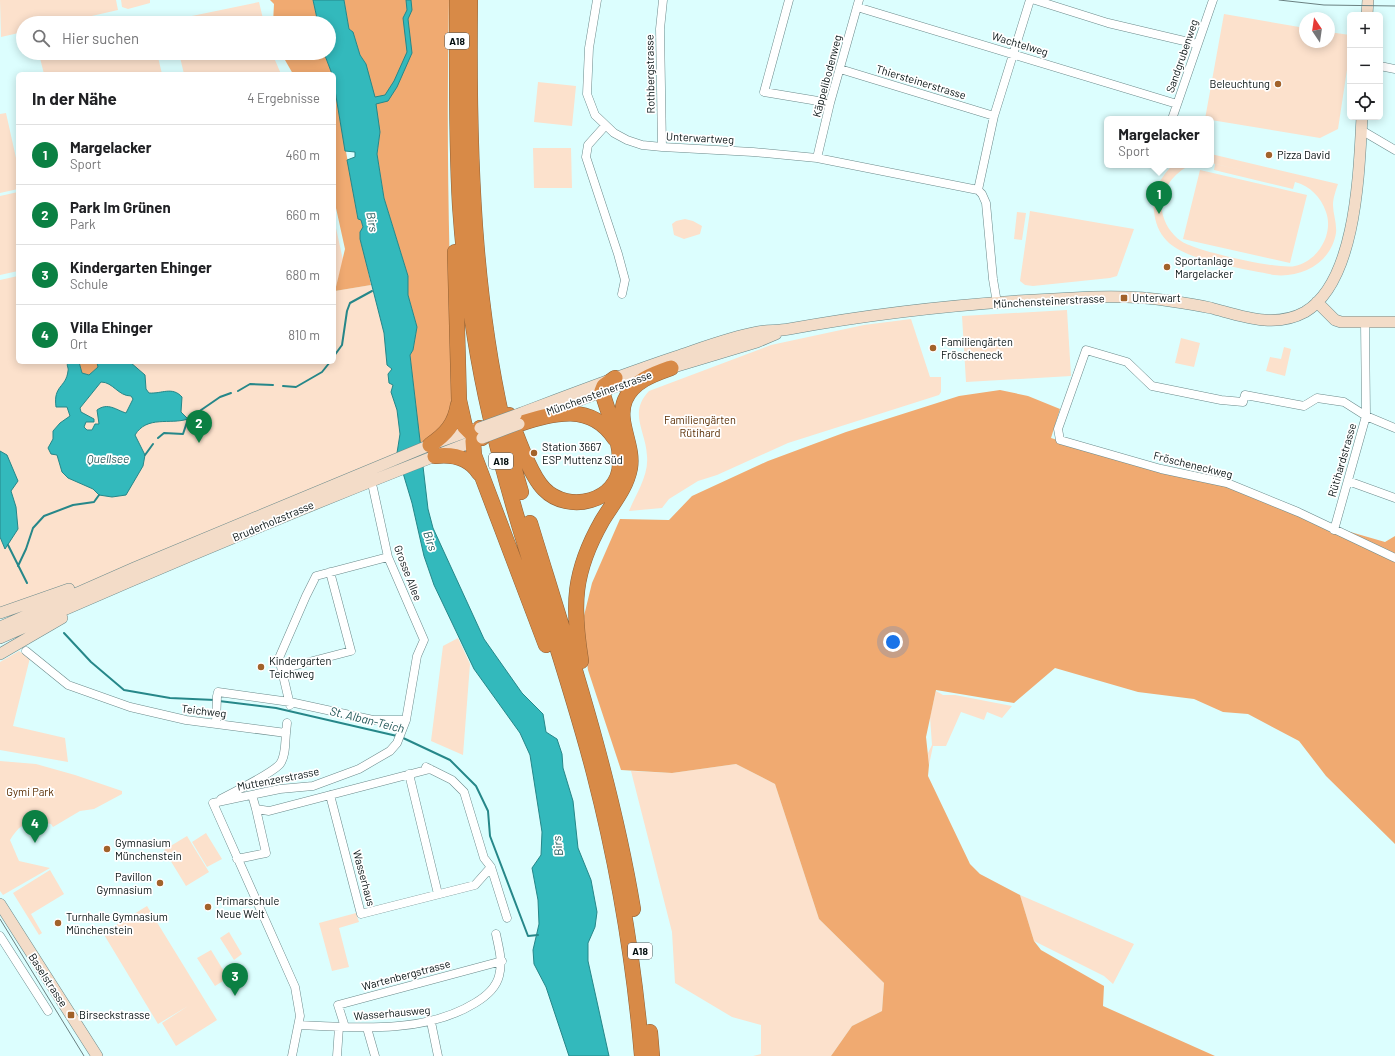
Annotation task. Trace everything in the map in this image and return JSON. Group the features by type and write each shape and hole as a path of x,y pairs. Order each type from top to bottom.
{"highway":[{"name":"A18","path":"457,0 458,168 463,241 470,306 482,376 498,451 594,773 607,829 633,965 642,1056"},
{"name":"A18","path":"470,0 469,107 472,196 479,274 497,397 520,488 593,728 609,788 628,876 642,964 652,1056"},
{"path":"457,83 455,235 459,400 463,423 476,435 474,455 551,657 569,708 593,792 607,829"},
{"path":"490,349 513,424 525,456 544,490 552,496 571,502 593,501 601,496 615,482 621,466 617,436 605,386"},
{"path":"625,432 624,409 625,400 629,393 643,380 671,368"},
{"path":"593,728 594,712 582,673 576,629 577,582 591,542 627,478 631,462 631,450 625,432 605,386"},
{"path":"432,450 450,434 456,418 459,400"},
{"path":"517,419 552,415 581,414 589,416 605,425 618,446"},
{"path":"432,450 455,452 472,464 481,476"}],"main road":[{"path":"1367,12 1368,0"},
{"name":"Münchensteinerstrasse","path":"455,452 476,435 723,341 759,332 785,330 912,310 1074,298 1150,298 1207,308 1265,321 1293,317 1304,312 1317,302 1328,290 1337,272 1356,204 1362,120"},
{"path":"1317,302 1327,313 1339,322 1395,322"},
{"name":"Münchensteinerstrasse","path":"605,386 757,342 785,330"},
{"name":"Münchensteinerstrasse","path":"450,434 476,435"},
{"name":"Bruderholzstrasse","path":"0,638 335,490 414,452 432,450"},
{"name":"Bruderholzstrasse","path":"0,627 134,568 335,490 416,463 432,450"},
{"name":"Bruderholzstrasse","path":"0,613 134,568"},
{"name":"Bruderholzstrasse","path":"0,654 131,580"},
{"name":"Baselstrasse","path":"0,904 48,982 97,1056"}],"street":[{"path":"597,0 589,48 587,94 595,115 605,126 588,145 586,157 618,254 624,280 622,294"},
{"name":"Rothbergstrasse","path":"662,147 660,29 663,0"},
{"path":"789,0 764,92 830,103"},
{"path":"997,303 993,279 986,203 984,197 978,190 994,116 1030,0"},
{"path":"1034,0 1108,23 1197,44"},
{"name":"Sandgrubenweg","path":"1173,116 1213,0"},
{"name":"Käppelibodenweg","path":"817,158 830,103 858,3"},
{"name":"Wachtelweg","path":"858,3 1014,54 1177,104"},
{"path":"1383,67 1395,69"},
{"name":"Thiersteinerstrasse","path":"840,69 994,116"},
{"name":"Unterwartweg","path":"605,126 627,140 642,145 753,152 817,158 978,190"},
{"path":"1361,130 1395,150"},
{"name":"Rütihardstrasse","path":"1334,530 1366,416 1365,322"},
{"name":"Fröscheneckweg","path":"1366,416 1344,402 1317,398 1304,406 1245,396 1243,402 1152,386 1127,362 1086,350 1058,429 1060,440 1161,469 1227,484 1298,512 1395,558"},
{"path":"1366,416 1395,428"},
{"path":"1348,481 1395,498"},
{"name":"Grosse Allee","path":"373,488 388,557 424,640"},
{"path":"290,704 279,658 281,650 316,576 388,557"},
{"path":"282,669 351,651 330,572"},
{"name":"Muttenzerstrasse","path":"213,803 252,795 313,786 336,778 379,759 390,752 397,743 406,720 417,656 424,640"},
{"name":"Teichweg","path":"26,651 68,685 130,707 171,717 286,734"},
{"name":"Teichweg","path":"216,724 218,694 290,704 373,720 406,720"},
{"path":"287,723 284,751 280,763 256,780 213,803 278,945 295,987 300,1007 299,1025 292,1056"},
{"path":"256,809 269,811 428,768 452,780 464,792 484,858 491,867 507,918"},
{"path":"409,774 438,894"},
{"path":"238,859 266,853 252,795"},
{"name":"Wasserhaus","path":"330,795 361,914 475,885 491,867"},
{"name":"Wasserhausweg","path":"299,1025 367,1028 431,1022 460,1013 491,991 498,978 502,961 496,934"},
{"name":"Baselstrasse","path":"0,936 48,1011"},
{"name":"Wartenbergstrasse","path":"342,1027 338,1005 502,961"},
{"path":"431,1022 438,1056"},
{"path":"337,1056 342,1027"},
{"path":"367,1028 376,1056"}],"green space":[{"path":"0,0 116,0 118,10 92,16 16,16 16,34 1,37"},
{"path":"121,0 150,0 150,3 128,9 122,7"},
{"path":"259,2 262,16 192,16"},
{"name":"Beleuchtung","path":"1224,14 1299,27 1299,48 1335,48 1335,33 1347,35 1347,70 1338,129 1320,138 1214,120 1214,116 1206,116"},
{"path":"40,60 159,60 162,72 44,72"},
{"path":"181,60 275,60 280,72 184,72"},
{"path":"538,82 576,86 572,126 534,122"},
{"path":"6,113 16,158 16,189 0,193 0,114"},
{"path":"533,148 571,148 572,188 534,188"},
{"path":"1214,155 1338,184 1333,205 1336,233 1333,244 1322,260 1305,271 1295,274 1274,275 1233,267 1188,254 1176,248 1164,238 1155,219 1153,204 1158,185 1170,168 1186,168 1173,178 1163,196 1163,215 1166,224 1174,235 1181,241 1202,250 1237,259 1272,265 1295,266 1311,259 1317,253 1326,237 1328,220 1324,207 1318,197 1310,189 1295,182 1293,189 1214,170 1215,164 1285,180 1214,164"},
{"path":"1200,170 1307,195 1290,263 1183,239"},
{"path":"16,192 16,271 0,275 0,196"},
{"path":"1030,211 1134,229 1117,276 1033,286 1025,285 1020,281"},
{"path":"1017,212 1026,213 1022,240 1014,239"},
{"path":"685,219 702,226 700,234 684,239 674,235 672,224 676,221"},
{"path":"336,228 343,260 336,287"},
{"path":"16,276 16,364 336,364 336,291 371,285 380,315 386,345 387,365 392,369 393,384 391,392 397,410 400,434 397,453 134,568 0,612 0,280"},
{"path":"1067,310 1071,376 966,382 962,316"},
{"name":"Familiengärten Rütihard","path":"911,319 930,377 941,377 941,392 939,395 788,443 717,475 698,481 669,499 662,508 629,511 646,470 646,447 639,415 643,399 649,391 771,345 864,325"},
{"path":"1181,338 1200,343 1194,367 1175,363"},
{"path":"1284,347 1291,349 1285,376 1266,371 1270,357 1281,359"},
{"path":"458,638 470,664 463,755 431,741 443,646"},
{"path":"19,651 30,658 13,726 65,738 68,762 0,750 0,662"},
{"path":"936,691 943,695 955,695 1012,706 1002,718 987,712 984,720 961,712 946,746 933,746 929,765 928,753 932,745 930,717"},
{"name":"Gymi Park","path":"0,761 36,764 122,791 122,794 94,809 80,811 53,827 51,824 32,822 27,823 19,829 10,840 19,861 50,868 3,895 0,891"},
{"path":"736,764 775,784 819,919 884,983 882,1011 852,1026 831,1056 753,1056 761,1054 761,1025 732,1017 675,983 672,932 631,771 672,773"},
{"path":"206,833 222,859 207,867 192,842"},
{"path":"187,836 209,872 186,886 164,850"},
{"path":"50,870 64,894 31,914 42,933 39,935 13,893"},
{"path":"1020,895 1134,944 1113,984 1104,976 1034,941"},
{"path":"147,906 217,1020 176,1046 162,1023 188,1006 158,1024 103,933"},
{"path":"356,913 359,922 339,928 349,967 332,971 319,923"},
{"path":"229,932 242,954 234,960 220,938"},
{"path":"211,950 228,978 215,986 197,958"}],"shaded area":[{"path":"270,0 313,0 316,16 273,16 274,4"},
{"path":"344,0 449,0 448,200 454,400 452,416 434,436 420,443 410,355 413,350 417,327 408,295 408,276 384,198 377,154 380,132 366,64 360,55 353,32 349,29"},
{"path":"285,60 327,60 331,72 292,72"},
{"path":"336,95 358,219 361,220 363,227 360,239 371,285 336,291 345,249 336,208"},
{"path":"80,364 97,364 98,367 89,375 82,373"},
{"path":"1000,390 1028,396 1060,409 1051,438 1163,472 1227,487 1309,520 1385,542 1395,536 1395,844 1326,776 1299,741 1248,714 1223,712 1194,699 1138,692 1055,668 1014,703 936,690 926,737 929,765 928,776 970,864 980,874 1020,895 1034,941 1041,950 1104,986 1103,1006 1215,1056 831,1056 852,1026 882,1011 884,983 819,919 775,784 736,764 672,773 621,770 588,670 582,624 592,583 620,519 669,520 692,496 768,461 846,432 959,396"}],"water":[{"name":"Birs","path":"313,0 344,0 349,29 353,32 360,55 366,64 375,97 385,95 394,81 407,52 403,18 407,10 406,0 411,0 412,10 408,19 412,53 397,87 388,101 376,104 380,132 377,154 384,198 408,276 408,295 417,327 413,350 410,355 428,509 433,528 484,639 522,693 543,714 546,732 557,739 562,754 563,768 573,801 578,848 591,880 597,912 595,927 588,943 588,961 609,1056 569,1056 546,987 534,964 533,950 539,924 538,900 532,868 541,855 542,832 530,755 520,733 474,669 434,585 424,556 412,503 397,453 400,434 397,410 391,392 393,385 389,383 388,374 392,369 387,365 384,333 360,239 360,232 363,227 361,220 358,219 347,160 355,157 355,152 345,151 336,96 336,72 331,72 327,60 336,60 336,16 316,16"},
{"name":"Quellsee","path":"67,364 80,364 82,373 89,375 98,367 97,364 132,364 145,375 146,389 149,393 171,391 182,397 181,412 188,419 181,421 152,423 140,429 135,435 145,455 143,466 126,495 112,497 99,495 93,489 68,478 62,472 57,455 51,454 48,448 53,439 53,431 60,423 70,416 67,407 56,407 56,394 67,377","holes":["101,382 109,384 123,394 131,396 133,399 126,413 112,407 105,407 97,410 99,424 95,424 92,430 87,430 84,427 86,422 94,422 94,419 81,412 80,408"]},
{"path":"0,451 7,455 18,481 11,491 16,507 18,529 5,549 0,537"}],"waterway":[{"path":"336,353 342,345 347,311 350,303 372,291"},
{"path":"283,386 296,387 322,372 328,364"},
{"path":"238,391 250,384 273,385"},
{"path":"158,438 164,433 183,434 188,419 220,397 231,393"},
{"path":"145,455 153,444"},
{"path":"18,566 33,528 44,516 73,505 94,502 99,495"},
{"path":"8,545 27,583"},
{"name":"St. Alban-Teich","path":"64,633 91,662 124,690 170,698 215,700"},
{"name":"St. Alban-Teich","path":"219,701 276,708 397,736"},
{"name":"St. Alban-Teich","path":"401,737 450,760 476,786 488,811 490,836 528,936 538,935"}],"tram line":[{"path":"1279,0 1324,5 1395,6"},
{"path":"0,919 84,1056"}],"place":[{"name":"Beleuchtung","path":"1278,84"},
{"name":"Pizza David","path":"1269,155"},
{"name":"Margelacker","path":"1159,214"},
{"name":"Sportanlage Margelacker","path":"1167,267"},
{"name":"Unterwart","path":"1124,298"},
{"name":"Familiengärten Fröscheneck","path":"933,348"},
{"name":"Park Im Grünen","path":"199,443"},
{"name":"Station 3667 ESP Muttenz Süd","path":"534,453"},
{"name":"Kindergarten Teichweg","path":"261,667"},
{"name":"Villa Ehinger","path":"35,843"},
{"name":"Gymnasium Münchenstein","path":"107,849"},
{"name":"Pavillon Gymnasium","path":"160,883"},
{"name":"Primarschule Neue Welt","path":"208,907"},
{"name":"Turnhalle Gymnasium Münchenstein","path":"58,923"},
{"name":"Kindergarten Ehinger","path":"235,996"},
{"name":"Birseckstrasse","path":"71,1015"}]}
